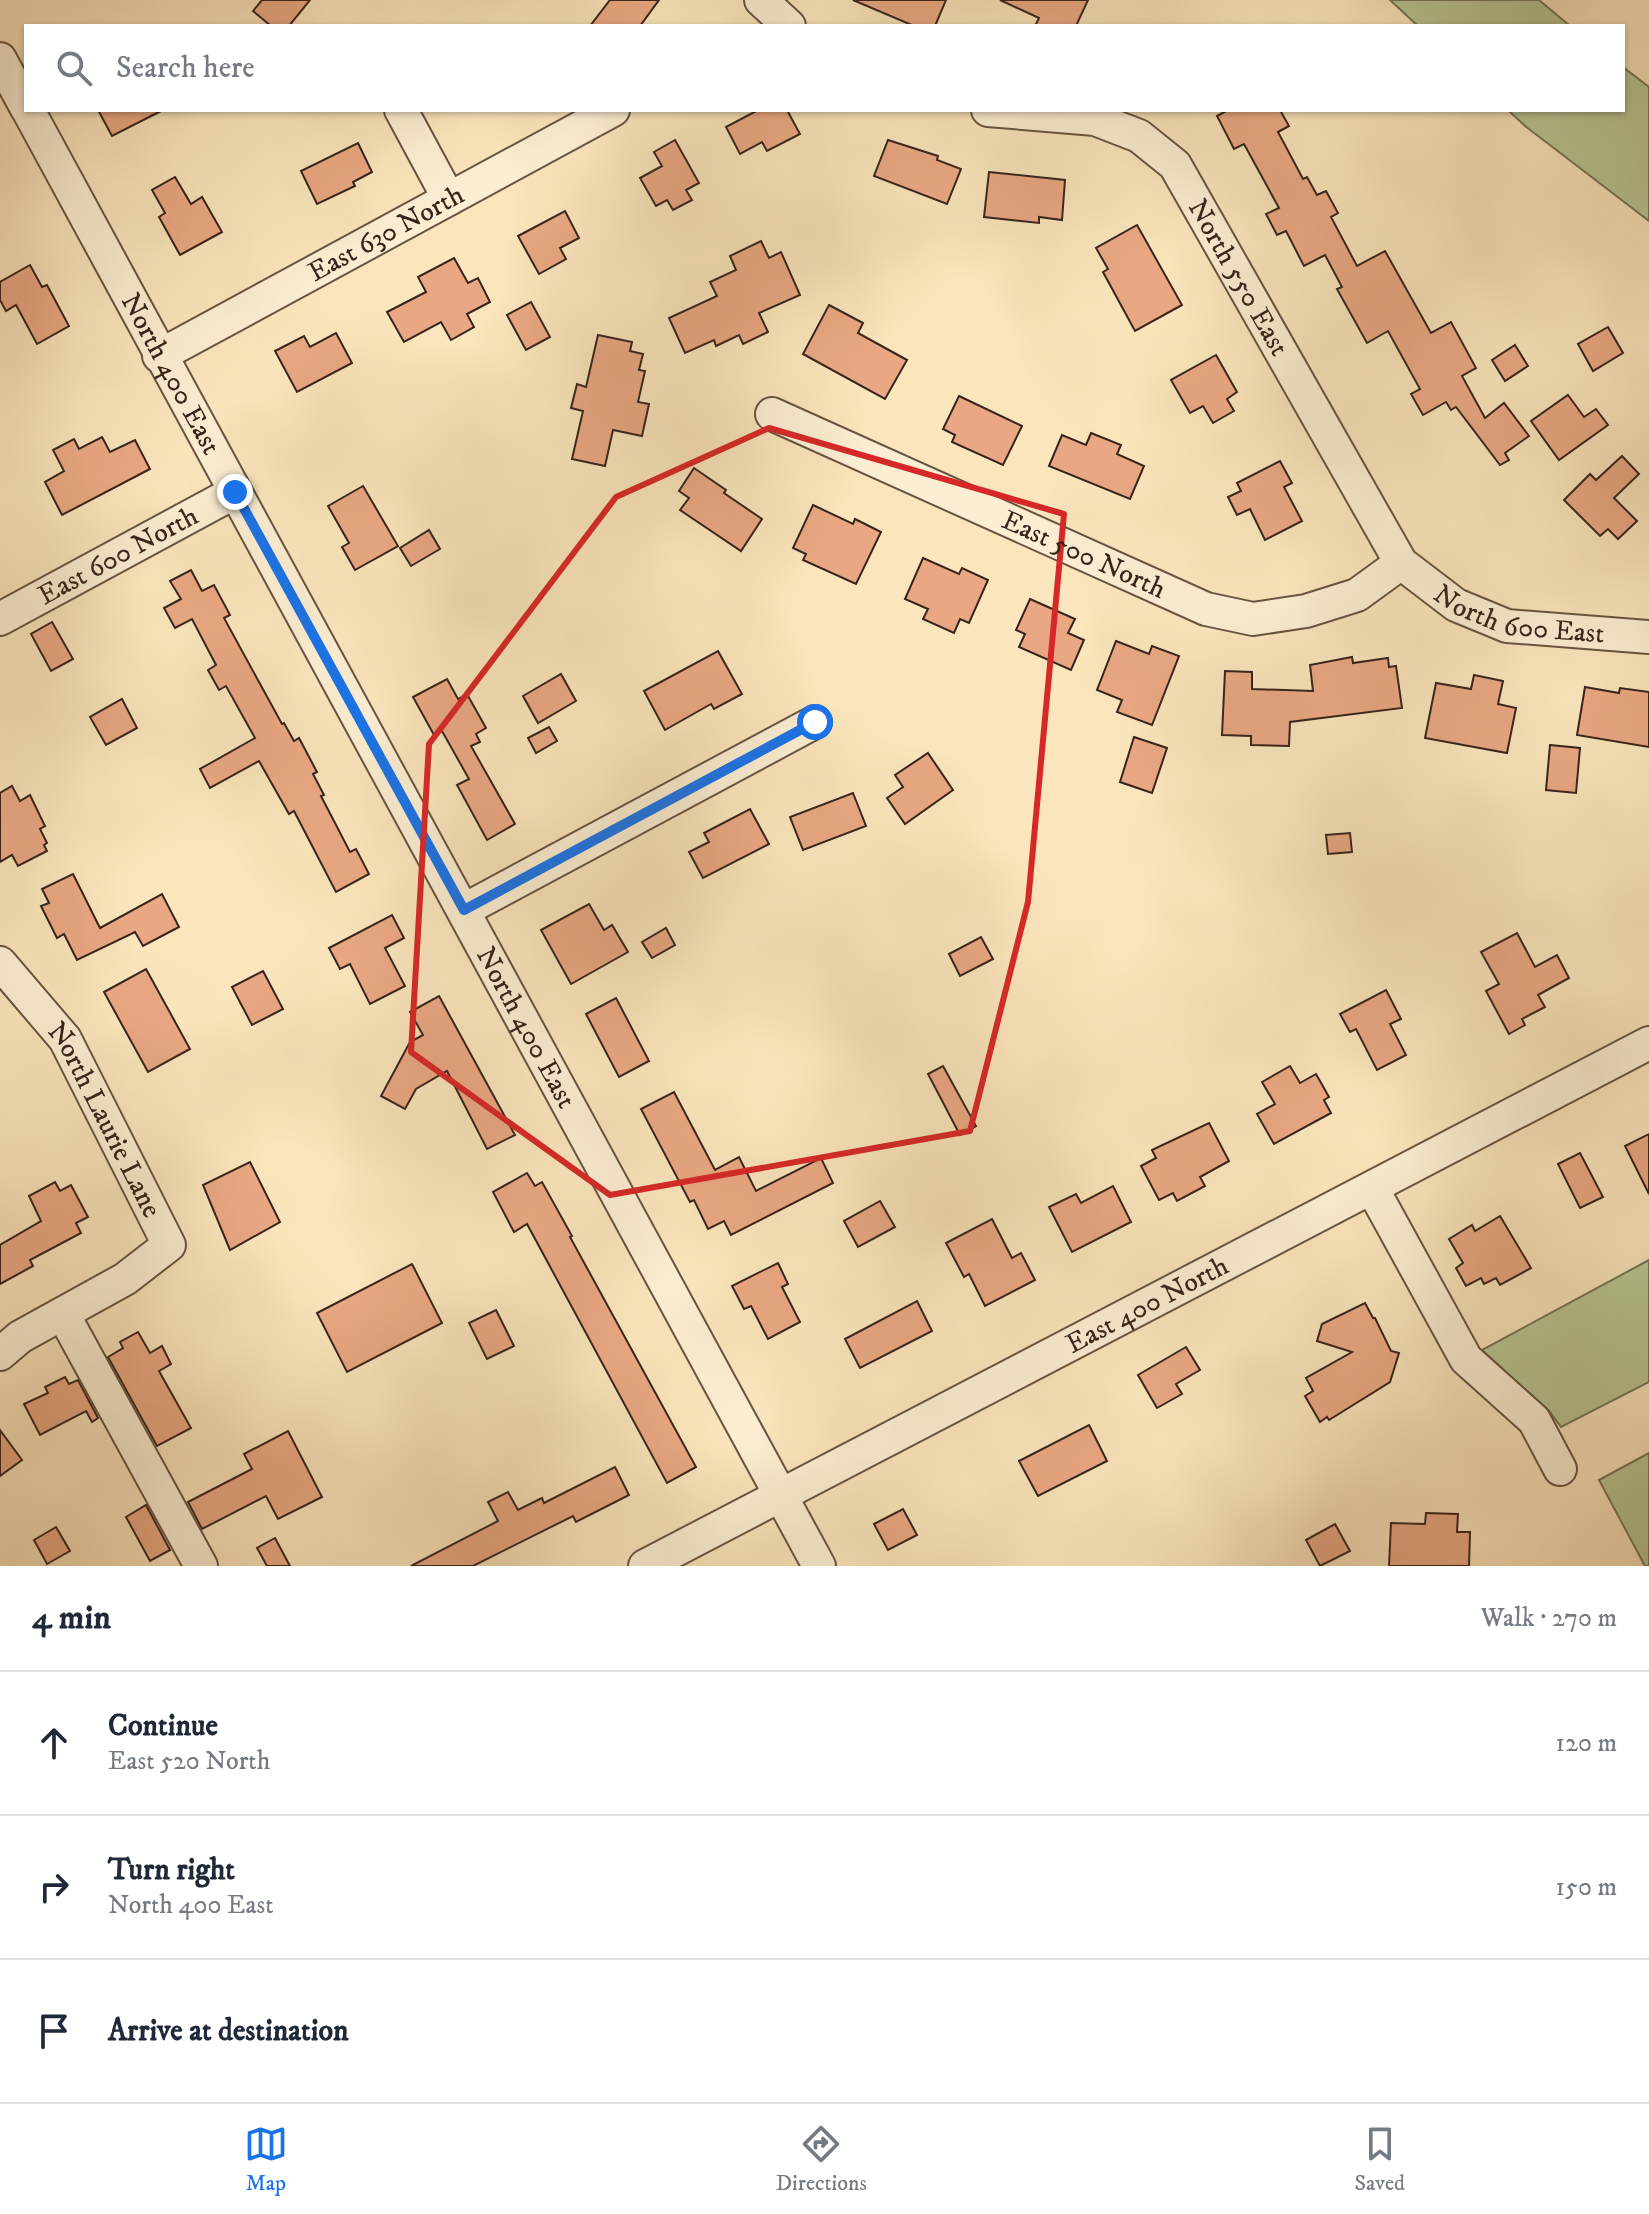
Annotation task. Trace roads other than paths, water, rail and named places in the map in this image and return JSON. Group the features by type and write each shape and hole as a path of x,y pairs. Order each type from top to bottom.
{"street":[{"name":"North 400 East","path":"0,59 24,103"},
{"name":"North 400 East","path":"29,112 819,1566"},
{"path":"402,112 449,199"},
{"name":"East 630 North","path":"159,356 609,112"},
{"name":"North 550 East","path":"1012,112 1095,119 1139,136 1175,165 1401,563"},
{"name":"East 500 North","path":"772,414 1206,609 1253,619 1306,611 1357,595 1401,563"},
{"name":"East 600 North","path":"0,619 235,492"},
{"name":"North 600 East","path":"1401,563 1456,605 1507,626 1649,637"},
{"path":"464,910 815,722"},
{"name":"North Laurie Lane","path":"0,963 65,1039 169,1245 125,1279 63,1314"},
{"name":"East 400 North","path":"645,1566 1649,1043"},
{"path":"1372,1188 1466,1359 1534,1420 1560,1469"},
{"path":"0,1354 20,1337 63,1314 201,1566"}]}
